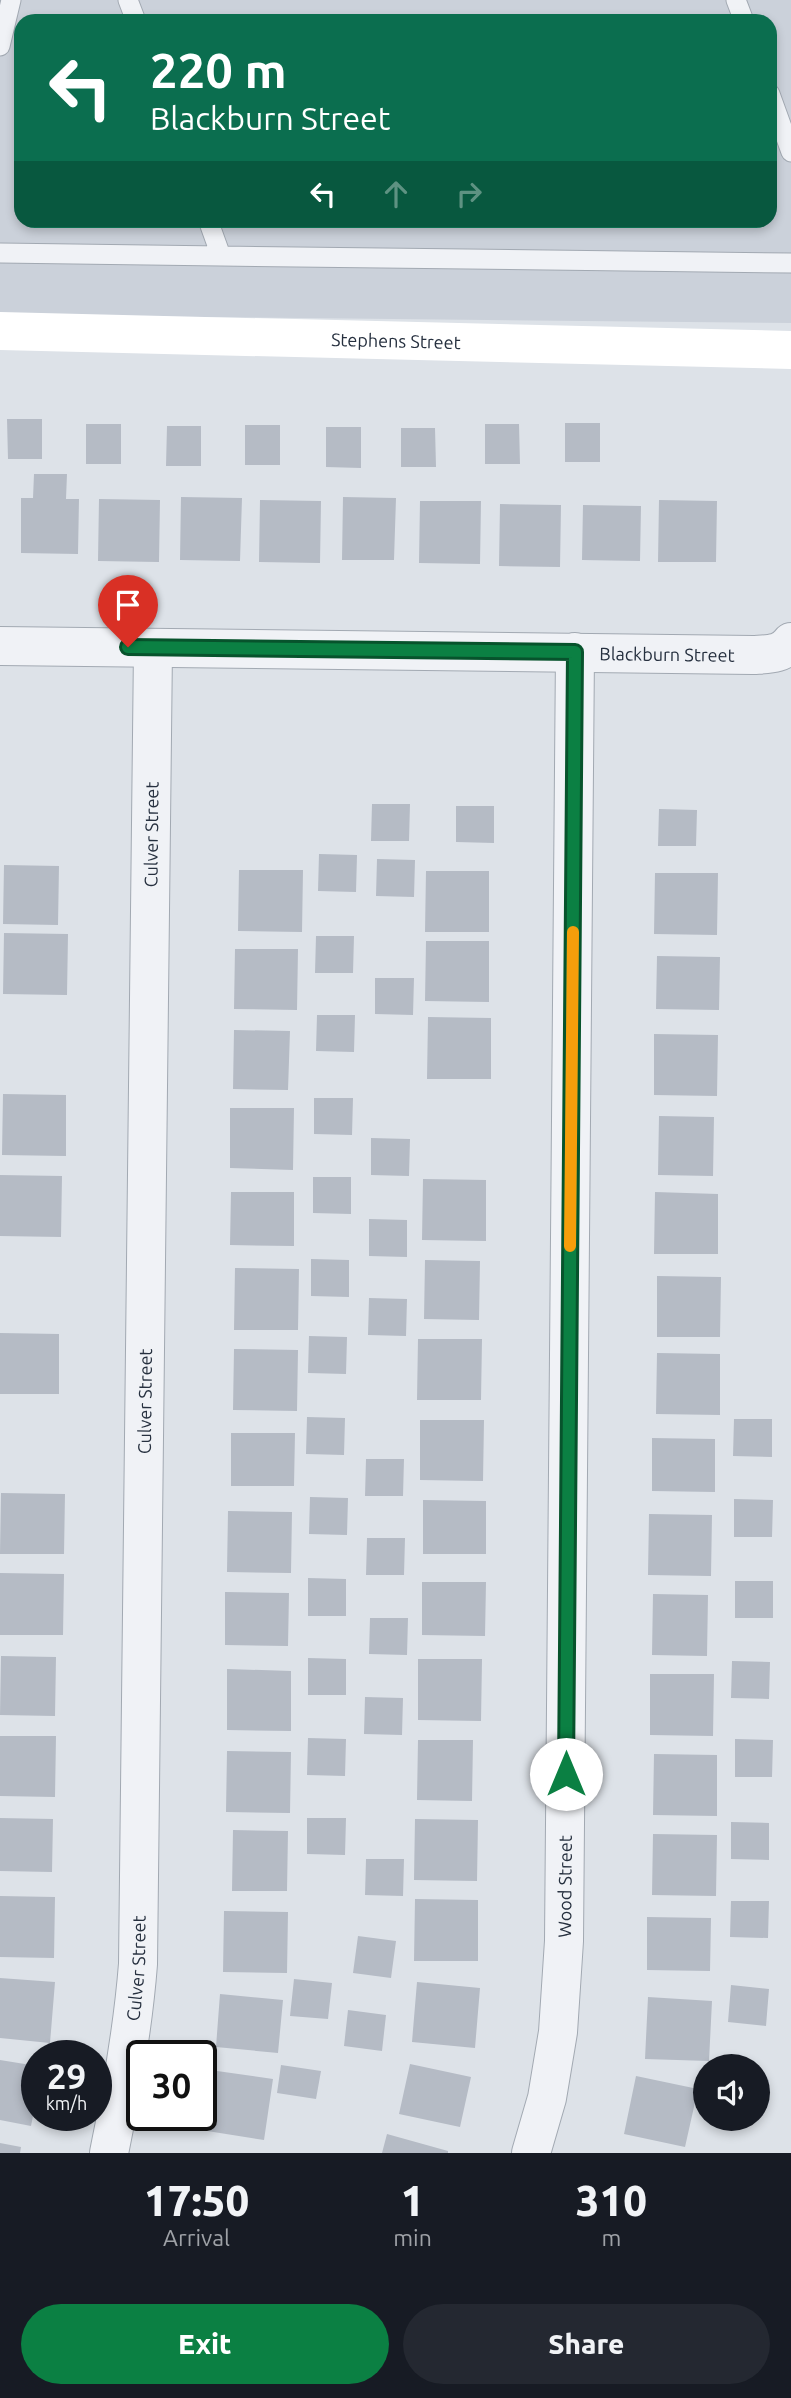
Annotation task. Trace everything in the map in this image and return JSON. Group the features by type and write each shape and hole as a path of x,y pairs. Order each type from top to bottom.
{"street":[{"name":"Stephens Street","path":"0,331 791,350"},
{"name":"Blackburn Street","path":"0,646 753,655 773,654 789,645"},
{"name":"Culver Street","path":"109,2153 127,2071 138,1964 153,648"},
{"name":"Wood Street","path":"531,2153 547,2098 558,2032 564,1941 575,652"}],"lane":[{"path":"0,46 11,0"},
{"path":"777,113 791,152"},
{"path":"211,228 221,256"},
{"path":"0,253 791,263"}],"shaded area":[{"path":"0,0 791,0 791,323 0,315"}],"building":[{"path":"7,419 42,419 42,459 8,459"},
{"path":"565,423 600,423 600,462 565,462"},
{"path":"86,424 121,424 121,464 86,464"},
{"path":"485,424 519,424 520,464 485,464"},
{"path":"245,425 280,425 280,465 245,465"},
{"path":"167,426 201,426 201,466 166,466"},
{"path":"326,427 361,427 361,468 326,467"},
{"path":"401,428 435,428 436,467 401,467"},
{"path":"34,474 67,474 66,499 79,499 78,554 21,553 21,498 33,498"},
{"path":"181,497 242,498 240,561 180,560"},
{"path":"343,497 396,498 394,560 342,560"},
{"path":"99,499 160,500 159,562 98,561"},
{"path":"260,500 321,501 320,563 259,562"},
{"path":"659,500 717,501 716,562 658,562"},
{"path":"420,501 481,501 480,564 419,563"},
{"path":"500,504 561,505 560,567 499,566"},
{"path":"583,505 641,506 640,561 582,560"},
{"path":"372,804 410,804 409,841 371,841"},
{"path":"456,806 494,806 494,843 456,842"},
{"path":"659,809 697,810 696,846 658,846"},
{"path":"319,854 357,855 356,892 318,891"},
{"path":"377,859 415,860 414,897 376,896"},
{"path":"4,865 59,866 58,925 3,924"},
{"path":"239,870 303,870 302,932 238,931"},
{"path":"426,871 489,871 489,932 425,932"},
{"path":"655,873 718,873 717,935 654,934"},
{"path":"4,933 68,934 67,995 3,994"},
{"path":"316,936 354,936 353,973 315,973"},
{"path":"426,941 489,941 489,1002 425,1001"},
{"path":"235,949 298,949 297,1010 234,1009"},
{"path":"657,956 720,957 719,1010 656,1009"},
{"path":"375,978 414,978 413,1015 375,1014"},
{"path":"317,1015 355,1015 354,1052 316,1051"},
{"path":"428,1017 491,1018 491,1079 427,1079"},
{"path":"234,1030 290,1031 288,1090 233,1089"},
{"path":"654,1034 718,1035 717,1096 654,1095"},
{"path":"3,1094 66,1095 66,1156 2,1155"},
{"path":"314,1098 353,1098 352,1135 314,1134"},
{"path":"230,1108 294,1108 293,1170 230,1168"},
{"path":"659,1116 714,1117 713,1176 658,1175"},
{"path":"371,1138 410,1139 409,1176 371,1175"},
{"path":"0,1175 62,1176 61,1237 0,1236"},
{"path":"313,1177 351,1177 351,1214 313,1213"},
{"path":"423,1179 486,1180 486,1241 422,1240"},
{"path":"231,1192 294,1192 294,1246 230,1245"},
{"path":"655,1192 718,1194 718,1254 654,1254"},
{"path":"369,1219 407,1220 407,1257 369,1256"},
{"path":"311,1259 349,1260 349,1297 311,1296"},
{"path":"425,1260 480,1261 479,1320 424,1319"},
{"path":"235,1268 299,1269 298,1330 234,1330"},
{"path":"657,1276 721,1277 720,1337 657,1337"},
{"path":"369,1298 407,1299 406,1336 368,1335"},
{"path":"0,1333 59,1334 59,1394 0,1394"},
{"path":"309,1336 347,1337 346,1374 308,1373"},
{"path":"418,1339 482,1339 481,1400 417,1400"},
{"path":"234,1349 298,1350 297,1411 233,1410"},
{"path":"657,1353 720,1354 720,1415 656,1414"},
{"path":"307,1417 345,1418 344,1455 306,1454"},
{"path":"734,1419 772,1419 772,1457 733,1456"},
{"path":"420,1420 484,1420 483,1481 420,1480"},
{"path":"231,1433 295,1433 294,1486 231,1486"},
{"path":"652,1438 715,1439 715,1492 652,1491"},
{"path":"366,1459 404,1459 403,1496 365,1496"},
{"path":"1,1493 65,1494 64,1554 0,1554"},
{"path":"310,1497 348,1498 347,1535 309,1534"},
{"path":"734,1499 773,1500 772,1537 734,1537"},
{"path":"423,1500 486,1501 486,1554 423,1554"},
{"path":"228,1511 292,1512 291,1573 227,1572"},
{"path":"649,1514 712,1515 711,1576 648,1575"},
{"path":"367,1538 405,1538 404,1575 366,1575"},
{"path":"0,1573 64,1574 63,1635 0,1635"},
{"path":"308,1578 346,1579 346,1616 308,1616"},
{"path":"735,1581 773,1581 773,1618 735,1618"},
{"path":"422,1582 486,1582 485,1636 422,1635"},
{"path":"225,1592 289,1593 288,1646 225,1645"},
{"path":"653,1594 708,1595 707,1656 652,1655"},
{"path":"370,1618 408,1618 407,1655 369,1654"},
{"path":"1,1656 56,1657 55,1716 0,1715"},
{"path":"308,1658 346,1659 346,1695 308,1695"},
{"path":"418,1659 482,1659 481,1721 418,1720"},
{"path":"732,1661 770,1662 769,1699 731,1698"},
{"path":"227,1669 291,1671 291,1731 227,1730"},
{"path":"650,1674 714,1674 713,1736 650,1735"},
{"path":"365,1697 403,1698 402,1735 364,1734"},
{"path":"0,1736 56,1736 55,1797 0,1796"},
{"path":"308,1738 346,1739 345,1776 307,1775"},
{"path":"735,1739 773,1740 772,1777 735,1777"},
{"path":"418,1740 473,1740 472,1801 417,1800"},
{"path":"227,1751 291,1752 290,1813 226,1812"},
{"path":"654,1754 717,1755 717,1816 653,1815"},
{"path":"0,1818 53,1819 52,1872 0,1871"},
{"path":"307,1818 346,1818 345,1855 307,1854"},
{"path":"415,1819 478,1820 477,1881 414,1880"},
{"path":"731,1822 769,1823 769,1860 731,1859"},
{"path":"233,1830 288,1831 287,1891 232,1891"},
{"path":"653,1834 717,1835 716,1896 652,1895"},
{"path":"366,1859 404,1859 403,1896 365,1895"},
{"path":"0,1896 55,1897 54,1958 0,1957"},
{"path":"415,1899 478,1900 478,1961 414,1961"},
{"path":"731,1901 769,1901 768,1938 730,1937"},
{"path":"224,1911 288,1912 287,1973 223,1972"},
{"path":"647,1917 711,1918 710,1971 647,1970"},
{"path":"358,1936 396,1941 391,1978 353,1973"},
{"path":"0,1978 55,1982 50,2040 0,2038"},
{"path":"294,1979 332,1983 328,2019 290,2016"},
{"path":"417,1982 480,1988 475,2048 412,2042"},
{"path":"731,1985 769,1989 766,2026 728,2022"},
{"path":"220,1994 283,2000 278,2053 217,2047"},
{"path":"648,1997 712,2001 709,2054 693,2054 693,2060 645,2059"},
{"path":"348,2010 386,2015 382,2051 344,2046"},
{"path":"0,2060 21,2063 21,2124 0,2120"},
{"path":"410,2064 471,2077 460,2127 399,2114"},
{"path":"281,2065 321,2071 316,2099 277,2093"},
{"path":"217,2071 273,2079 264,2140 207,2131 217,2131"},
{"path":"636,2076 693,2088 693,2111 685,2147 624,2134"},
{"path":"387,2134 448,2151 448,2153 382,2153"},
{"path":"0,2143 21,2147 20,2153 0,2153"}],"slow traffic":[{"path":"570,1246 573,932"}],"route":[{"path":"128,647 575,652 566,1774"}]}
